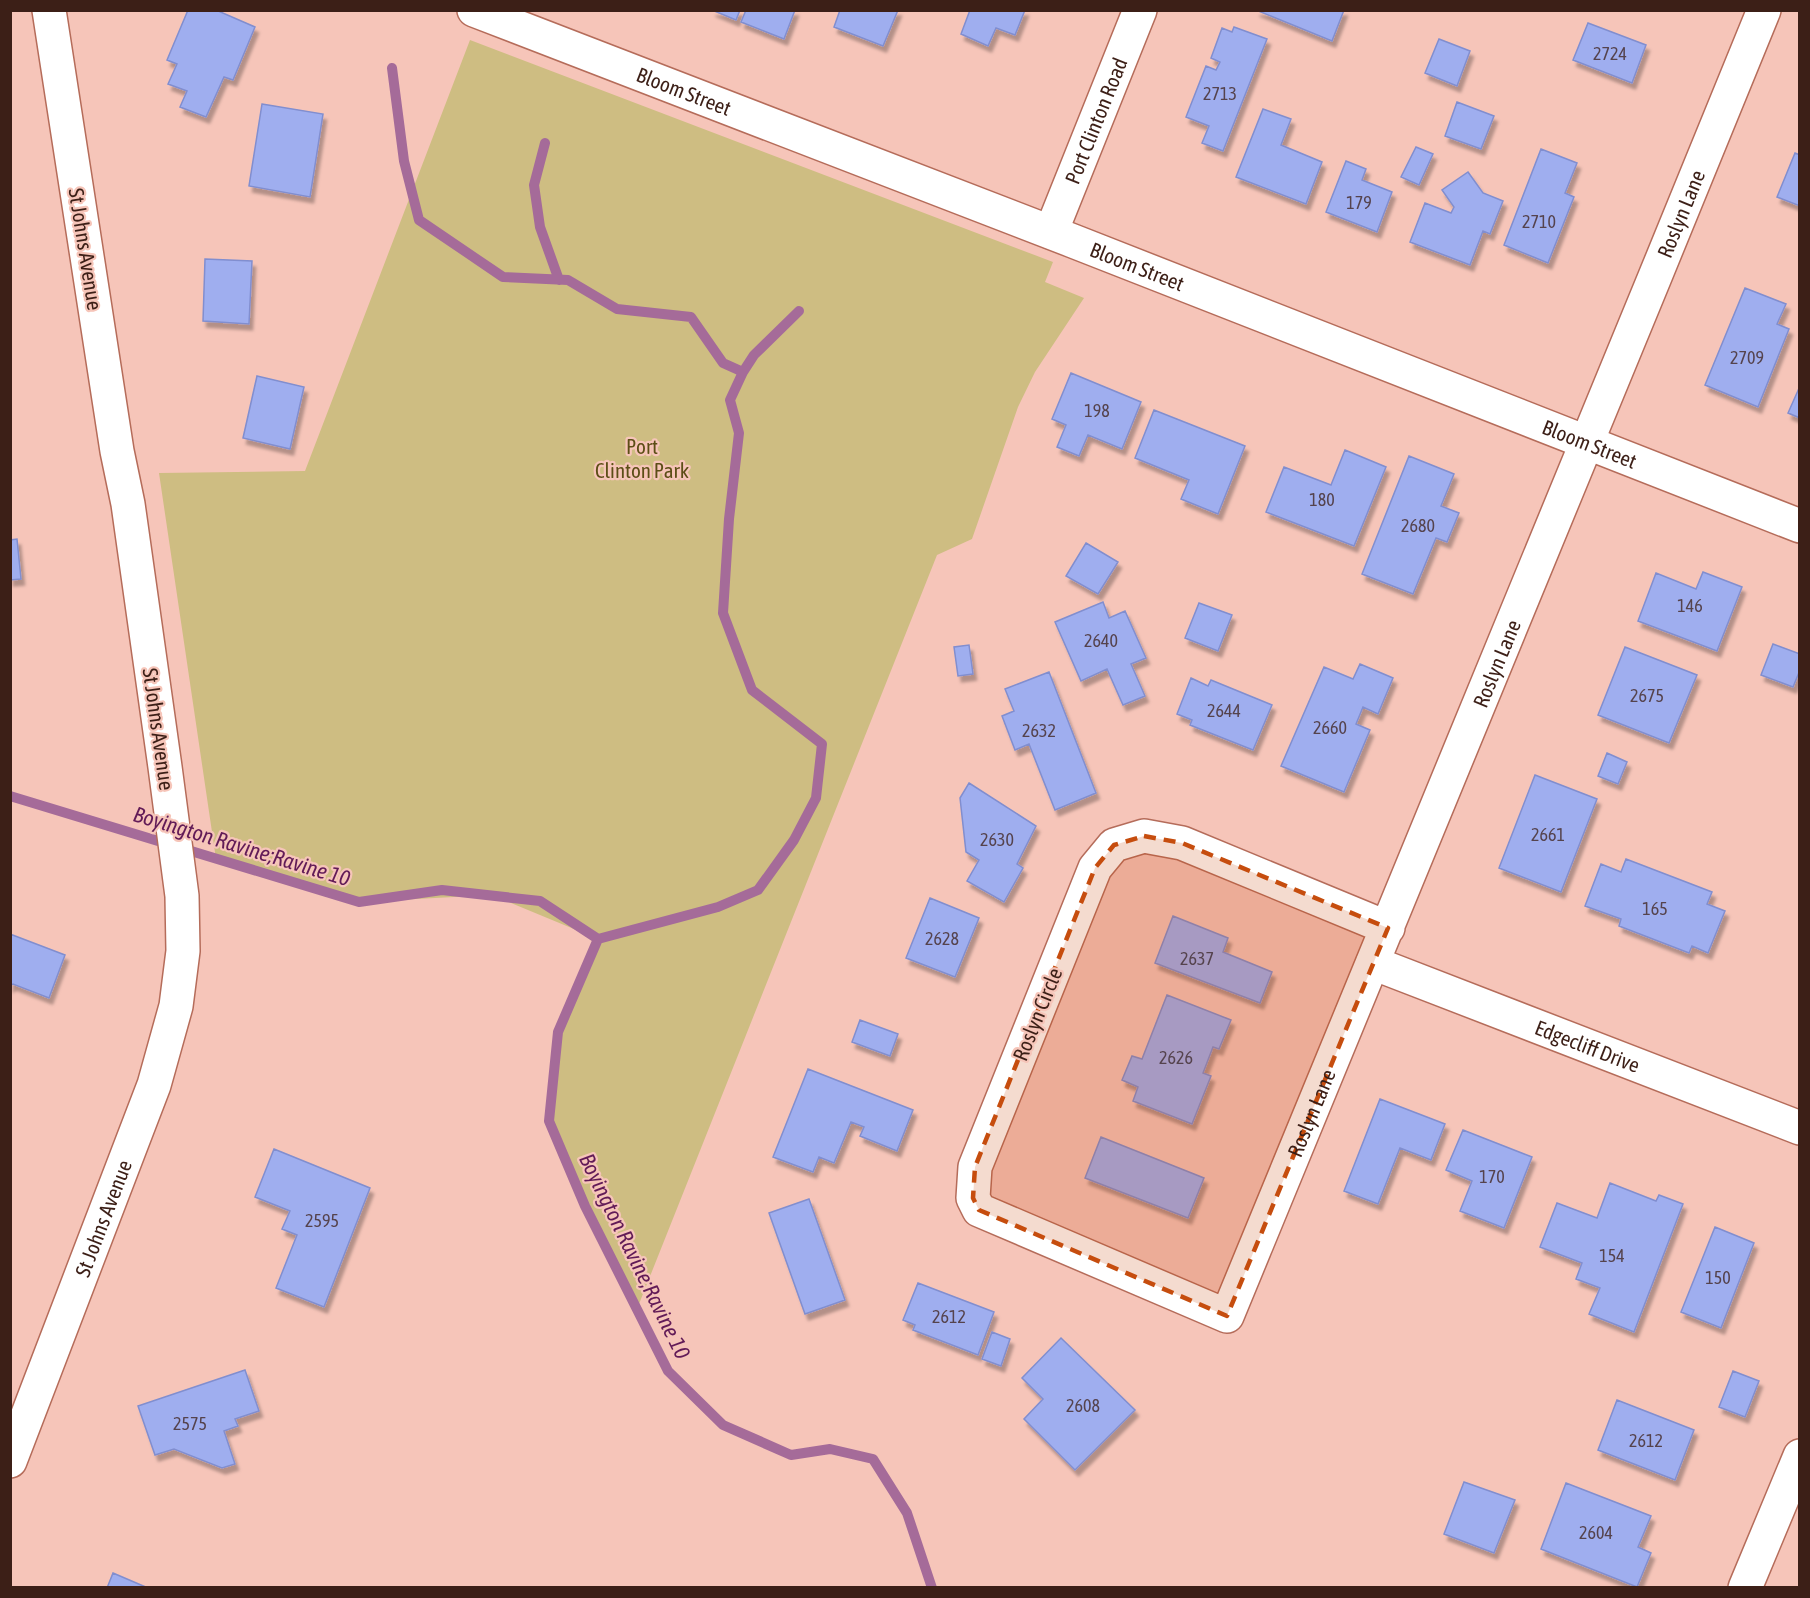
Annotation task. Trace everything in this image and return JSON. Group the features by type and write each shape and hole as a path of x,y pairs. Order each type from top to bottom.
{"street":[{"name":"St Johns Avenue","path":"10,1461 154,1085 176,1006 183,951 182,896 128,504 117,451 49,10"},
{"name":"Bloom Street","path":"474,10 510,17 1800,526"},
{"name":"Port Clinton Road","path":"1051,232 1140,10"},
{"name":"Roslyn Lane","path":"1227,1316 1764,10"},
{"name":"Roslyn Circle","path":"1227,1316 979,1210 973,1198 975,1167 1095,868 1114,845 1144,836 1182,843 1388,928"},
{"name":"Edgecliff Drive","path":"1373,963 1800,1128"},
{"path":"1745,1587 1800,1456"}],"highlighted area":[{"path":"1144,836 1182,843 1388,928 1227,1316 979,1210 973,1198 975,1167 1095,868 1114,845"}],"green space":[{"name":"Port Clinton Park","path":"470,40 1053,262 1045,282 1084,298 1035,372 1018,407 972,539 937,555 637,1309 549,1121 558,1032 598,939 492,895 359,902 216,859 159,473 305,471"}],"building":[{"path":"188,10 216,10 255,27 233,80 224,77 206,117 180,107 187,91 168,84 177,64 167,60"},
{"path":"712,10 740,10 736,20"},
{"path":"746,10 795,10 784,39 741,22"},
{"path":"840,10 898,10 883,46 834,27"},
{"path":"970,10 1025,10 1015,35 996,28 988,46 961,34"},
{"path":"1256,10 1344,10 1332,41"},
{"path":"1588,23 1646,45 1632,83 1573,60"},
{"path":"1234,27 1267,39 1223,151 1202,143 1209,126 1186,117 1206,66 1216,70 1220,62 1211,58 1222,28 1232,32"},
{"path":"1439,39 1470,51 1457,86 1425,73"},
{"path":"1457,102 1494,116 1481,149 1445,136"},
{"path":"262,104 323,114 310,197 249,186"},
{"path":"1263,109 1291,119 1281,145 1322,162 1306,204 1236,177"},
{"path":"1416,147 1433,154 1419,185 1401,177"},
{"path":"1541,149 1577,163 1565,193 1574,197 1548,263 1504,245"},
{"path":"1795,153 1800,155 1800,206 1777,197"},
{"path":"1346,161 1366,169 1362,180 1392,192 1377,232 1326,212"},
{"path":"1468,172 1483,193 1503,201 1490,234 1483,231 1470,265 1410,242 1425,203 1451,213 1454,207 1442,190"},
{"path":"205,259 252,261 249,324 203,321"},
{"path":"1745,288 1786,304 1777,324 1789,329 1758,407 1705,385"},
{"path":"1071,373 1141,402 1122,449 1088,435 1079,456 1057,447 1066,425 1052,419"},
{"path":"257,376 304,387 290,449 243,438"},
{"path":"1800,386 1800,418 1788,413"},
{"path":"1154,410 1245,446 1218,514 1181,499 1189,480 1135,458"},
{"path":"1345,450 1386,467 1354,546 1266,512 1284,467 1331,485"},
{"path":"1409,456 1454,474 1441,506 1459,513 1447,542 1436,538 1413,594 1362,574"},
{"path":"17,539 21,579 10,580 10,540"},
{"path":"1086,543 1118,562 1098,594 1066,576"},
{"path":"1703,572 1742,587 1717,651 1638,621 1656,573 1696,589"},
{"path":"1103,602 1109,618 1125,611 1146,658 1131,664 1145,696 1123,705 1107,669 1081,681 1055,622"},
{"path":"1199,603 1232,615 1218,651 1185,638"},
{"path":"1773,644 1800,654 1800,670 1793,687 1761,675"},
{"path":"969,645 973,674 958,676 954,647"},
{"path":"1625,647 1697,675 1669,743 1598,715"},
{"path":"1360,664 1393,678 1378,714 1363,707 1356,724 1370,730 1344,792 1281,766 1324,667 1353,679"},
{"path":"1049,672 1096,793 1055,810 1029,744 1015,750 1002,716 1014,711 1005,689"},
{"path":"1191,678 1208,686 1211,680 1272,705 1253,750 1190,725 1192,720 1177,714"},
{"path":"1607,753 1627,762 1618,784 1598,776"},
{"path":"1535,775 1597,799 1561,892 1499,868"},
{"path":"969,783 1036,826 1017,864 1023,868 1004,902 967,881 979,860 966,852 960,798"},
{"path":"1626,859 1712,892 1707,904 1725,911 1708,953 1692,946 1689,953 1619,926 1621,919 1585,906 1601,864 1621,872"},
{"path":"930,898 979,918 955,977 906,958"},
{"path":"1173,916 1228,938 1223,952 1272,972 1260,1003 1155,963"},
{"path":"10,934 65,955 49,998 13,984 10,986"},
{"path":"1167,995 1231,1020 1219,1049 1213,1047 1203,1073 1211,1076 1192,1124 1133,1101 1138,1087 1122,1080 1132,1056 1142,1059"},
{"path":"860,1020 898,1034 890,1056 852,1042"},
{"path":"808,1069 913,1110 897,1151 860,1136 864,1127 851,1122 834,1163 819,1157 813,1172 773,1157"},
{"path":"1380,1099 1445,1124 1431,1160 1400,1148 1378,1204 1344,1191"},
{"path":"1463,1130 1532,1157 1504,1228 1460,1211 1472,1181 1446,1170"},
{"path":"1101,1137 1204,1178 1188,1218 1085,1178"},
{"path":"274,1149 370,1188 324,1307 276,1288 297,1235 282,1229 290,1211 255,1197"},
{"path":"1610,1183 1656,1201 1659,1195 1683,1204 1634,1332 1589,1314 1600,1288 1576,1279 1582,1263 1540,1247 1557,1203 1597,1218"},
{"path":"809,1199 845,1300 805,1314 769,1213"},
{"path":"1715,1227 1754,1243 1721,1328 1681,1312"},
{"path":"918,1283 994,1312 978,1355 913,1330 915,1325 903,1320"},
{"path":"992,1332 1010,1339 1001,1366 982,1359"},
{"path":"1061,1338 1135,1410 1075,1470 1024,1419 1043,1399 1022,1378"},
{"path":"245,1370 259,1411 235,1419 238,1426 224,1431 235,1464 222,1468 174,1449 155,1455 138,1406"},
{"path":"1733,1371 1759,1381 1745,1417 1719,1407"},
{"path":"1617,1400 1694,1430 1675,1480 1598,1450"},
{"path":"1464,1482 1515,1500 1494,1553 1444,1534"},
{"path":"1566,1483 1651,1516 1638,1547 1651,1553 1637,1587 1541,1549"},
{"path":"113,1573 148,1588 107,1588"}],"waterway":[{"name":"Boyington Ravine;Ravine 10","path":"392,68 404,161 419,220 503,277 568,280 617,309 691,317 723,363 743,372 730,400 739,433 729,519 723,613 752,690 822,744 816,798 794,840 758,890 718,907 598,939"},
{"path":"545,143 534,185 540,227 559,280"},
{"name":"Boyington Ravine;Ravine 10","path":"743,372 754,355 799,311"},
{"name":"Boyington Ravine;Ravine 10","path":"10,796 359,902 442,890 540,901 598,939 558,1032 549,1121 585,1206 668,1371 723,1425 791,1455 830,1449 873,1459 907,1513 932,1588"}]}
